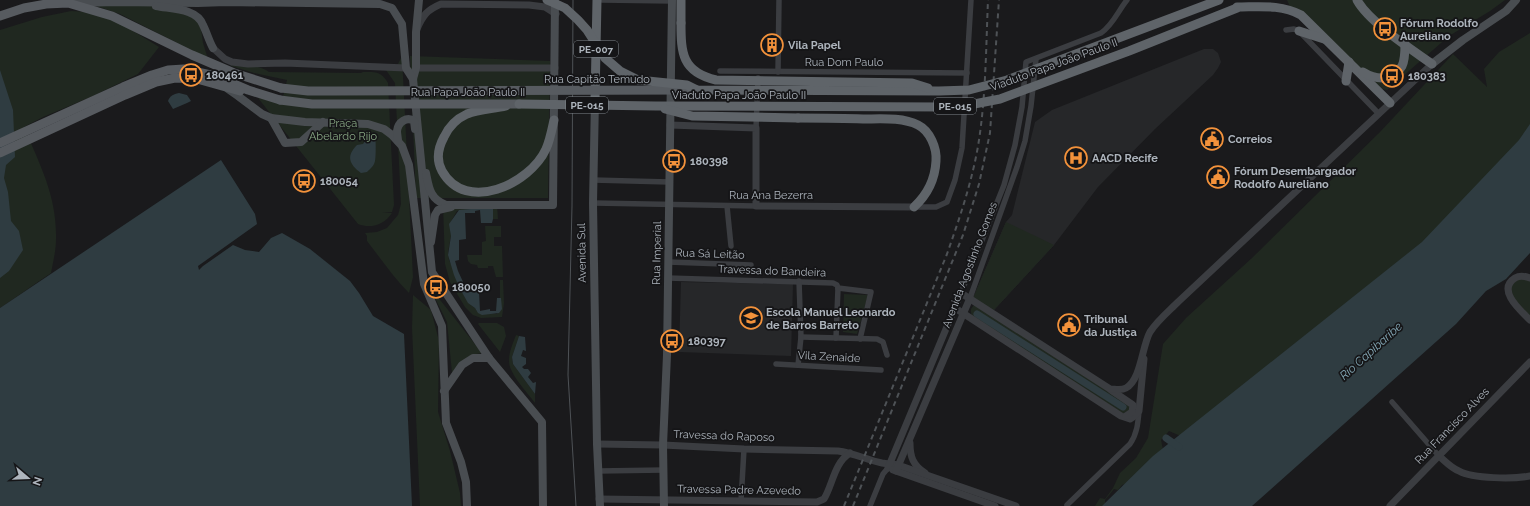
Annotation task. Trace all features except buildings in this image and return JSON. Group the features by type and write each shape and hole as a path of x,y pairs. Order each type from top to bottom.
{"highway":[{"name":"Viaduto Papa João Paulo II","path":"547,0 565,8 587,30 605,58 620,71 638,80 687,85 697,90 939,91 969,90 1007,80 1219,0"},
{"name":"Avenida Sul","path":"595,98 598,0"},
{"path":"675,0 681,23 681,45 684,58 694,70 708,78 723,80 912,83 939,91"},
{"name":"Viaduto Papa João Paulo II","path":"656,106 945,107 1000,100 1258,0"},
{"path":"1357,0 1374,19 1432,64"},
{"path":"1237,8 1264,7 1291,10 1304,18 1390,103"},
{"path":"1299,31 1326,40"},
{"path":"1351,64 1373,77 1385,79 1396,73 1402,66 1405,44"},
{"path":"1346,81 1351,64"},
{"path":"519,104 468,114 455,121 448,128 440,143 438,154 440,168 446,178 456,187 468,191 492,191 518,180 528,173 546,150 554,120"},
{"name":"Rua Papa João Paulo II","path":"519,104 656,106"},
{"path":"656,106 692,116 902,120 919,125 926,131 936,150 935,168 926,194 914,207"}],"main road":[{"path":"419,0 416,32 416,68 413,79 432,272 489,358 542,422 543,506"},
{"path":"398,141 398,127 403,121 409,119 414,121 416,136 424,158 429,188 435,200 446,205 552,206 554,203 555,0"},
{"name":"Rua Imperial","path":"664,503 663,445 668,278 670,125 675,0"},
{"path":"1432,64 1506,11 1516,0"},
{"path":"68,3 182,1 198,4 226,2 380,4 392,8 402,24 406,68 413,79"},
{"path":"136,2 186,12 198,16 213,48"},
{"name":"Rua Capitão Temudo","path":"0,16 24,8 46,4 68,3 112,16 234,74 281,88 308,91 697,90"},
{"path":"0,153 44,128 130,84 168,70 184,70 215,76 263,96"},
{"path":"0,143 44,128 156,82 175,78 197,79 211,82 225,88 262,114 271,118 283,120 368,124 384,129 402,146 409,165 424,284 442,326 446,423 461,462 466,482 467,506"},
{"path":"225,88 257,96 263,96"},
{"name":"Rua Papa João Paulo II","path":"263,96 280,100 312,104 519,104"},
{"name":"Avenida Sul","path":"595,98 593,203 597,444 600,502"},
{"path":"271,118 285,143 301,142 323,122"},
{"path":"429,248 432,240 435,215 438,210 464,206"},
{"path":"444,391 462,365 473,358 489,358"}],"street":[{"path":"602,0 675,0"},
{"path":"778,72 779,0"},
{"path":"967,73 971,0"},
{"path":"1036,59 1101,33 1107,29 1127,0"},
{"path":"416,32 425,14 431,8 441,4 529,4 545,7 556,14"},
{"path":"1286,30 1294,29 1299,31 1379,114"},
{"path":"213,48 225,59 232,62 248,64 285,63 406,68"},
{"name":"Avenida Agostinho Gomes","path":"887,465 956,308 1004,185 1022,107 1026,62 1036,59 1031,106 1018,167 964,313 897,468"},
{"path":"1110,389 1120,390 1126,388 1134,381 1145,345 1153,328 1178,302 1432,64"},
{"name":"Rua Capitão Temudo","path":"416,68 555,68"},
{"name":"Rua Dom Paulo","path":"720,71 967,73"},
{"path":"756,206 758,72"},
{"name":"Rua Ana Bezerra","path":"593,203 727,206 936,207 947,202 955,180 962,148 967,73"},
{"path":"670,125 756,128"},
{"path":"593,180 669,182"},
{"path":"727,206 732,246"},
{"name":"Rua Sá Leitão","path":"668,262 751,265"},
{"path":"1530,278 1524,276 1515,278 1509,285 1508,290 1511,299 1530,320"},
{"name":"Travessa do Bandeira","path":"668,278 833,283 837,285 838,288 871,292 860,339"},
{"path":"798,365 801,337 799,281"},
{"path":"836,338 838,288"},
{"path":"961,293 1133,405 1132,412 1122,417"},
{"path":"956,308 1122,417 1133,417 1139,411"},
{"path":"801,337 881,340 887,355"},
{"path":"1067,505 1135,438 1137,431 1145,345"},
{"name":"Rua Francisco Alves","path":"1390,506 1530,362"},
{"name":"Vila Zenaide","path":"776,364 881,370"},
{"path":"1392,402 1439,456 1451,466 1468,475 1516,477 1530,476"},
{"path":"909,440 911,458 916,466 949,487 1016,506"},
{"name":"Travessa do Raposo","path":"597,444 828,450 850,453 897,468"},
{"path":"741,501 744,449"},
{"name":"Travessa Padre Azevedo","path":"600,502 817,502 822,501 825,496 841,459 850,453"},
{"path":"870,506 887,465"},
{"path":"897,468 938,479"},
{"path":"897,468 995,506"},
{"path":"598,471 664,470"}],"shaded area":[{"name":"AACD Recife","path":"1204,49 1213,49 1218,53 1221,62 1213,75 1155,129 1098,187 1054,245 994,310 973,298 1006,222 1012,215 1035,122 1052,110"},
{"name":"Escola Manuel Leonardo de Barros Barreto","path":"681,282 793,284 791,356 679,352"}],"green space":[{"path":"1287,0 1505,0 1449,36 1387,90 1382,89 1308,21 1291,9"},
{"path":"93,4 181,7 200,21 203,43 207,56 205,57 120,14"},
{"path":"71,11 89,12 122,24 159,47 138,74 24,127 51,195 56,223 55,252 51,273 0,308 0,30 42,17"},
{"path":"1530,33 1530,134 1454,218 1183,437 1169,431 1161,440 1163,450 1129,483 1122,485 1118,490 1114,489 1105,500 1105,506 1095,506 1100,498 1105,499 1113,488 1120,473 1136,458 1148,438 1163,344 1186,318 1252,258 1380,132 1453,54 1487,87 1484,69 1499,52"},
{"path":"402,56 413,277 409,293 367,241 367,236 365,233 377,232 387,228 398,215 401,204 395,83 386,70 398,64"},
{"path":"410,56 550,61 548,198 416,198"},
{"name":"Praça Abelardo Rijo","path":"230,64 255,66 269,72 371,72 378,73 383,76 388,83 394,205 392,212 382,213 392,213 389,217 377,225 368,226 358,224 258,98 282,101 287,80 254,73 231,66"},
{"path":"443,205 497,205 498,219 493,219 493,207 457,211 450,223 451,236 448,252 449,260 471,305 477,311 497,314 501,298 500,280 503,280 504,303 502,317 481,318 473,315 465,307 450,282 445,264"},
{"path":"1006,222 1054,245 994,310 973,298"},
{"path":"485,226 501,226 501,237 494,237 494,246 502,246 503,277 496,277 493,266 488,266 488,268 478,268 477,265 471,264 468,261 467,255 482,255 482,242 486,241"},
{"path":"1521,278 1530,280 1530,318 1512,298 1510,293 1514,283"},
{"path":"433,291 482,353 472,355 465,359 452,373 447,322 432,292"},
{"path":"844,294 868,295 857,334 843,332"},
{"path":"413,295 431,310 439,341 438,412 450,451 460,493 461,506 420,506 412,328"},
{"path":"976,304 1130,406 1130,410 1122,414 972,316 971,309"},
{"path":"497,323 504,327 506,336 500,352 478,324"},
{"path":"516,335 519,336 512,357 513,364 535,394 535,403 515,377 510,365 509,360 511,348"}],"water":[{"path":"0,70 13,110 15,157 6,165 4,178 8,192 11,221 19,231 23,250 9,271 0,278"},
{"path":"179,93 187,95 191,101 173,109 168,101 172,96"},
{"name":"Rio Capibaribe","path":"1530,124 1530,253 1506,279 1486,291 1456,324 1252,506 1102,506 1153,456 1422,242 1519,140"},
{"path":"369,136 375,137 375,161 373,166 367,172 361,173 350,160 350,156 357,145 363,144"},
{"path":"221,160 255,214 257,224 198,266 199,270 233,245 245,250 259,252 271,238 282,233 310,249 350,281 373,316 404,334 412,506 0,506 0,308"},
{"path":"493,207 492,223 481,223 480,210 475,211 475,213 465,213 466,239 459,240 459,260 455,261 464,284 468,284 468,292 479,292 480,311 490,309 490,311 496,311 497,298 501,298 502,309 499,313 482,315 468,303 454,275 448,255 451,236 449,224 459,210"},
{"path":"519,336 525,337 526,351 523,350 521,356 526,358 526,364 522,367 524,369 528,369 531,373 528,377 533,383 536,382 535,394 513,364 512,357"}],"waterway":[{"path":"977,314 1123,407"},
{"path":"1166,438 1179,447"}],"tram line":[{"path":"573,0 572,206 568,375 576,506"}],"railway":[{"path":"844,506 947,254 966,198 976,155 981,123 988,0"},
{"path":"853,506 963,235 979,184 990,133 999,0"}],"place":[{"name":"Fórum Rodolfo Aureliano","path":"1385,29"},
{"name":"Vila Papel","path":"772,45"},
{"name":"180461","path":"191,75"},
{"name":"180383","path":"1392,76"},
{"name":"Correios","path":"1212,139"},
{"name":"AACD Recife","path":"1076,158"},
{"name":"180398","path":"674,161"},
{"name":"Fórum Desembargador Rodolfo Aureliano","path":"1218,177"},
{"name":"180054","path":"304,181"},
{"name":"180050","path":"436,287"},
{"name":"Escola Manuel Leonardo de Barros Barreto","path":"751,318"},
{"name":"Tribunal da Justiça","path":"1069,325"},
{"name":"180397","path":"672,341"}]}
